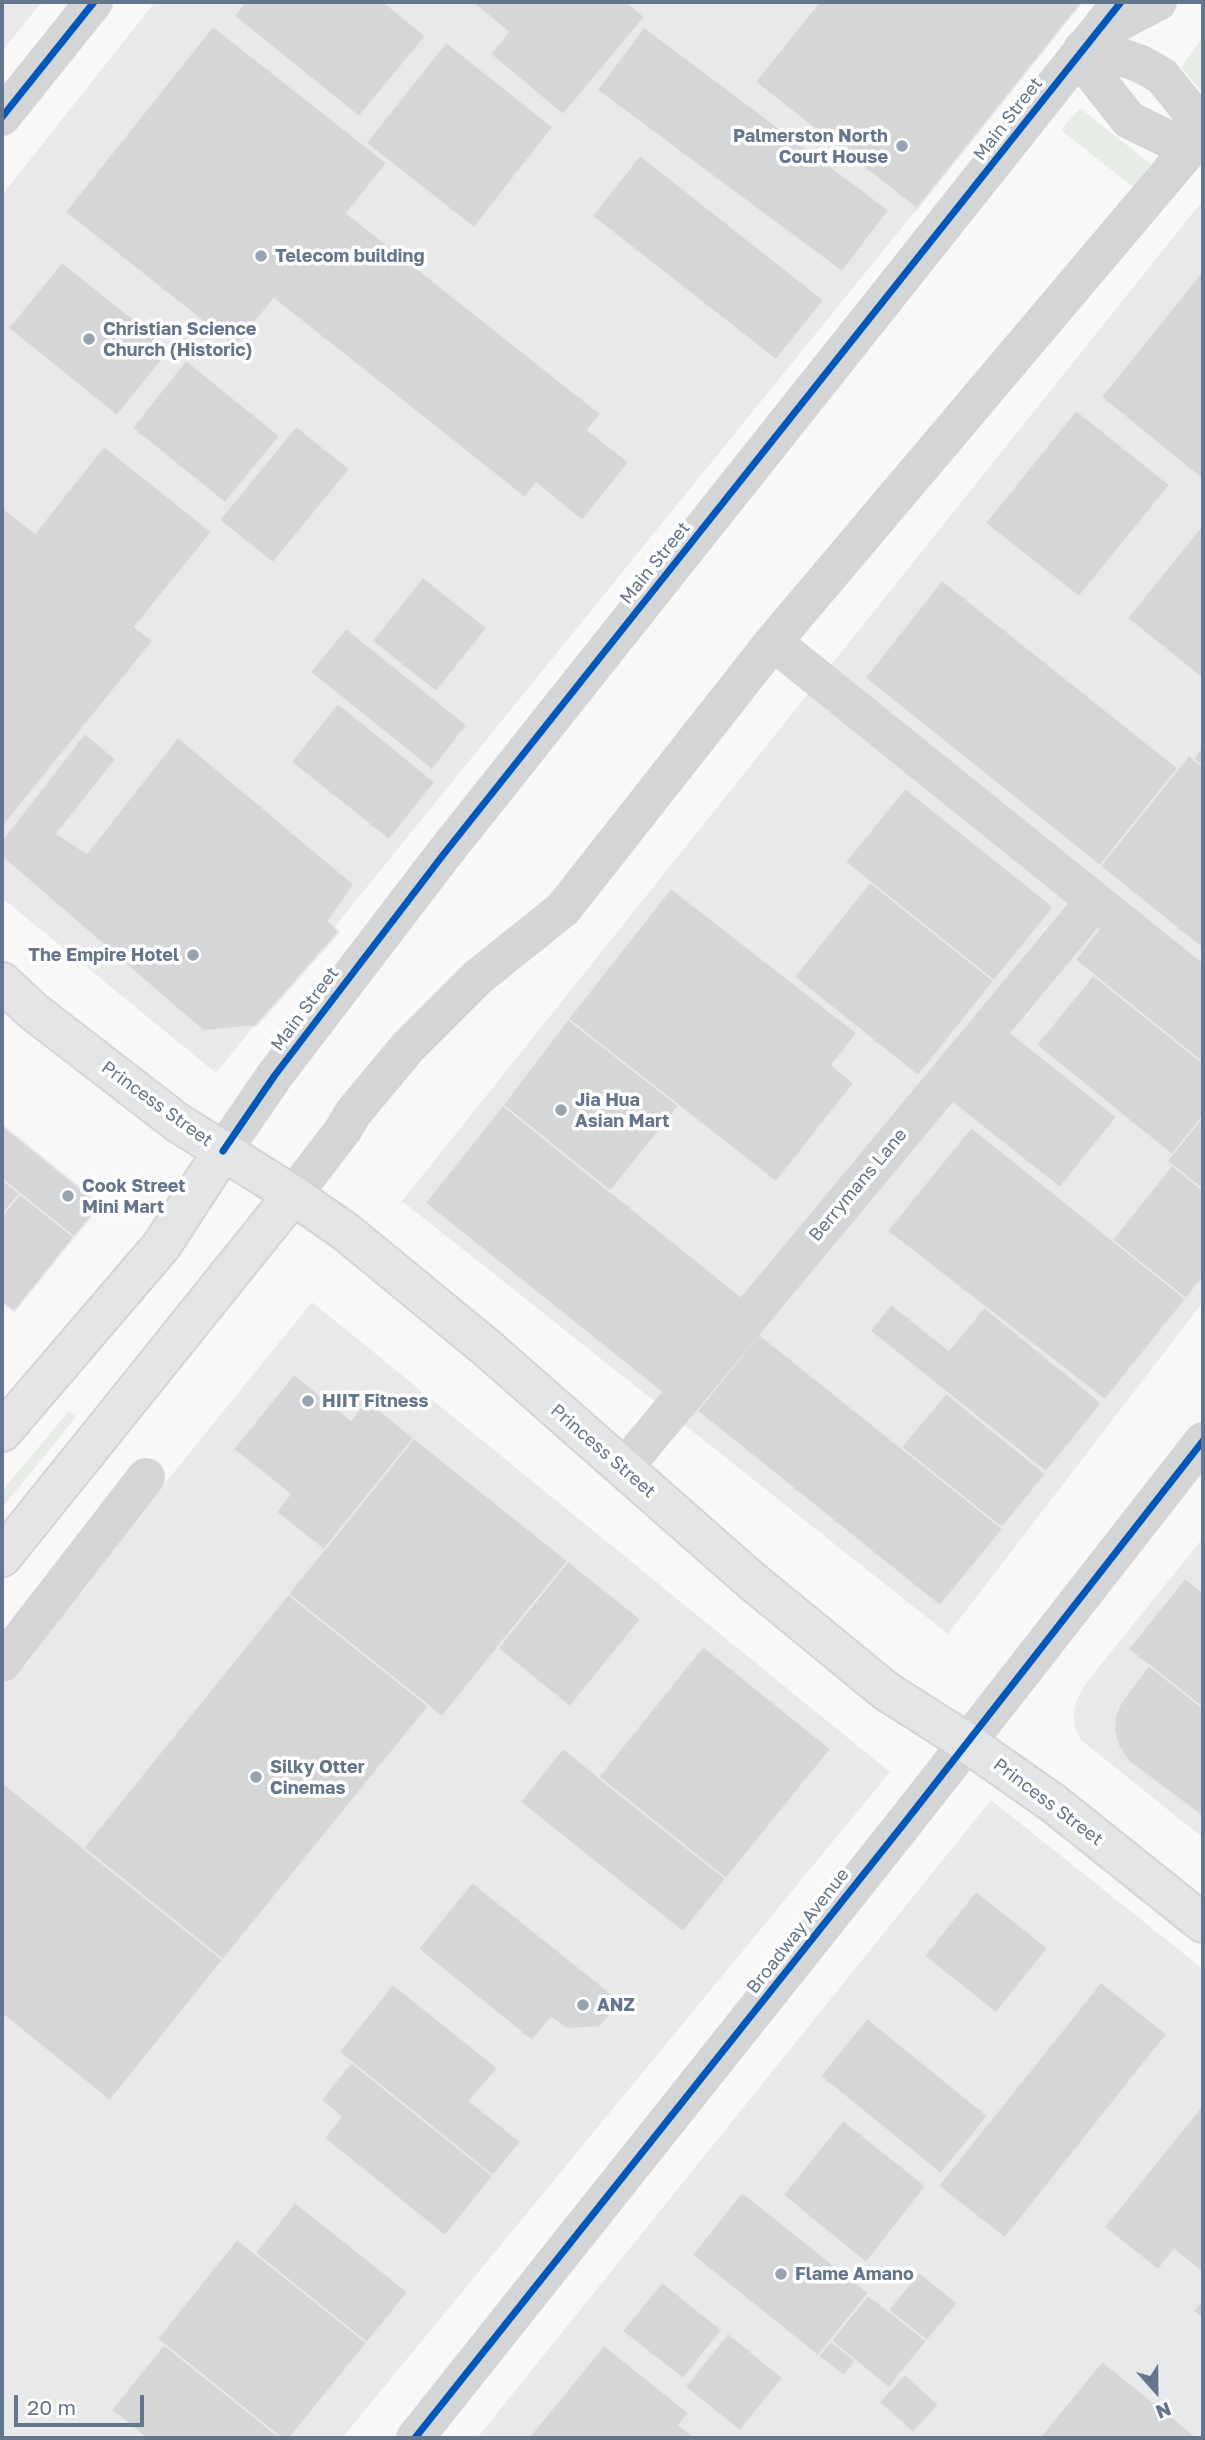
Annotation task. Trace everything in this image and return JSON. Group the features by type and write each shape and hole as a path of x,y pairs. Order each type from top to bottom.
{"main road":[{"name":"Princess Street","path":"2,982 33,1011 178,1123 293,1195 346,1232 487,1348 752,1581 886,1691 966,1742 1053,1803 1203,1923"},
{"name":"Main Street","path":"2,1433 162,1245 223,1151"},
{"path":"2,1557 293,1195"}],"street":[{"path":"2,117 94,2"},
{"name":"Main Street","path":"223,1151 275,1076 443,855 1121,2"},
{"path":"1088,43 1158,2"},
{"path":"1088,43 1141,64 1162,76 1190,111 1200,136"},
{"path":"1088,43 1095,77 1129,120 1170,140 1200,136"},
{"path":"293,1195 353,1113 408,1047 478,977 563,909 773,642 1200,136"},
{"path":"773,642 1203,988"},
{"name":"Berrymans Lane","path":"623,1469 1095,901"},
{"name":"Broadway Avenue","path":"415,2438 1203,1441"},
{"path":"2,1663 146,1477"}],"shaded area":[{"path":"2,2 42,2 2,51"},
{"path":"155,2 1076,2 917,209 216,1073 2,898 2,195"},
{"path":"1203,37 1203,89 1200,90 1181,67"},
{"path":"1080,108 1151,164 1133,187 1061,130"},
{"path":"1203,200 1203,1302 948,1634 402,1201"},
{"path":"312,1302 890,1772 342,2438 2,2438 2,1684"},
{"path":"69,1411 76,1417 2,1508 2,1491"},
{"path":"1203,1538 1203,1838 1081,1740 1075,1729 1074,1714 1077,1699 1086,1683"},
{"path":"991,1800 1203,1969 1203,2438 477,2438"}],"building":[{"path":"245,2 384,2 426,36 359,117 234,16"},
{"path":"472,2 627,2 645,17 563,115 490,54 508,32"},
{"name":"Palmerston North Court House","path":"819,2 1082,2 917,209 755,82"},
{"name":"Telecom building","path":"213,26 387,163 347,213 601,414 588,430 629,462 582,521 536,483 525,498 274,299 235,347 65,212"},
{"path":"644,27 889,210 842,272 597,90"},
{"path":"446,42 553,127 474,228 366,143"},
{"path":"640,155 824,300 776,360 592,216"},
{"name":"Christian Science Church (Historic)","path":"62,262 171,349 117,416 8,328"},
{"path":"1203,270 1203,480 1101,397"},
{"path":"186,360 280,436 225,503 132,428"},
{"path":"1076,410 1170,485 1079,597 985,523"},
{"path":"296,426 350,469 273,563 219,520"},
{"path":"104,446 212,532 135,627 153,641 2,828 2,507 35,533"},
{"path":"1203,524 1203,679 1127,618"},
{"path":"423,577 487,628 436,692 372,641"},
{"path":"942,580 1178,768 1100,866 865,678"},
{"path":"346,628 467,725 432,770 310,672"},
{"path":"338,703 435,782 389,840 291,762"},
{"path":"85,733 116,759 57,834 87,853 178,737 354,884 329,921 339,932 256,1026 203,1031 2,857 2,840"},
{"path":"1203,745 1203,767 1193,759"},
{"path":"1189,755 1203,767 1203,949 1100,866"},
{"path":"905,788 1054,907 994,981 845,862"},
{"path":"870,882 994,981 918,1076 794,977"},
{"path":"671,888 857,1033 832,1065 854,1083 776,1182 568,1019"},
{"path":"1105,921 1203,1000 1203,1063 1075,960"},
{"path":"1093,975 1203,1063 1203,1116 1172,1155 1036,1045"},
{"path":"568,1019 679,1106 610,1192 503,1105"},
{"path":"1006,1029 1117,1117 1060,1188 949,1100"},
{"path":"503,1105 743,1298 665,1395 425,1203"},
{"path":"1203,1116 1203,1190 1167,1161"},
{"path":"2,1125 101,1205 74,1237 2,1179"},
{"path":"971,1127 1186,1299 1105,1400 887,1231"},
{"path":"1172,1165 1203,1190 1203,1277 1186,1299 1112,1240"},
{"path":"2,1179 20,1194 2,1215"},
{"path":"20,1194 74,1237 14,1312 2,1302 2,1215"},
{"path":"891,1304 949,1350 984,1307 1102,1403 1046,1472 870,1331"},
{"path":"759,1334 1003,1529 940,1606 697,1411"},
{"path":"294,1374 351,1420 367,1400 414,1438 324,1550 276,1512 290,1494 233,1449"},
{"path":"946,1393 1046,1474 1002,1528 901,1447"},
{"path":"414,1438 568,1561 442,1717 288,1594"},
{"path":"568,1561 641,1619 570,1707 497,1648"},
{"path":"1185,1578 1203,1592 1203,1708 1128,1649"},
{"name":"Silky Otter Cinemas","path":"288,1594 429,1706 223,1960 83,1848"},
{"path":"703,1646 831,1749 726,1879 598,1777"},
{"path":"1149,1665 1203,1708 1203,1817 1128,1761 1118,1745 1114,1731 1115,1717 1121,1702"},
{"path":"563,1748 726,1879 683,1932 520,1802"},
{"path":"2,1782 223,1960 110,2101 2,2014"},
{"path":"472,1882 622,2002 600,2027 568,2029 551,2018 532,2041 418,1949"},
{"path":"976,1891 1048,1948 996,2013 924,1956"},
{"path":"1101,1982 1167,2034 1005,2238 938,2186"},
{"path":"393,1984 498,2068 470,2101 521,2142 493,2176 339,2052"},
{"path":"867,2018 988,2116 941,2174 820,2076"},
{"path":"351,2062 493,2176 445,2236 324,2138 341,2117 321,2100"},
{"path":"1203,2104 1203,2273 1174,2250 1158,2270 1104,2227"},
{"path":"843,2120 926,2186 866,2263 783,2195"},
{"name":"Flame Amano","path":"742,2192 869,2293 818,2356 692,2255"},
{"path":"295,2202 408,2292 367,2343 255,2253"},
{"path":"237,2239 367,2343 290,2438 281,2438 157,2339"},
{"path":"919,2272 958,2303 927,2341 888,2310"},
{"path":"662,2282 722,2330 683,2379 622,2331"},
{"path":"868,2295 927,2341 889,2388 831,2341"},
{"path":"1203,2299 1203,2319 1193,2311"},
{"path":"728,2333 783,2378 740,2431 685,2387"},
{"path":"831,2341 856,2361 844,2376 818,2356"},
{"path":"164,2344 281,2438 146,2438 111,2410"},
{"path":"604,2345 689,2413 679,2425 696,2438 528,2438"},
{"path":"1102,2361 1198,2438 1039,2438"},
{"path":"905,2374 939,2405 913,2433 879,2402"}],"cycle path":[{"path":"2,117 94,2"},
{"path":"223,1151 275,1075 443,855 1121,2"},
{"path":"415,2438 906,1821 1203,1441"}],"place":[{"name":"Palmerston North Court House","path":"902,146"},
{"name":"Telecom building","path":"261,256"},
{"name":"Christian Science Church (Historic)","path":"89,339"},
{"name":"The Empire Hotel","path":"193,955"},
{"name":"Jia Hua Asian Mart","path":"561,1110"},
{"name":"Cook Street Mini Mart","path":"68,1196"},
{"name":"HIIT Fitness","path":"308,1401"},
{"name":"Silky Otter Cinemas","path":"256,1777"},
{"name":"ANZ","path":"583,2005"},
{"name":"Flame Amano","path":"781,2274"}]}
